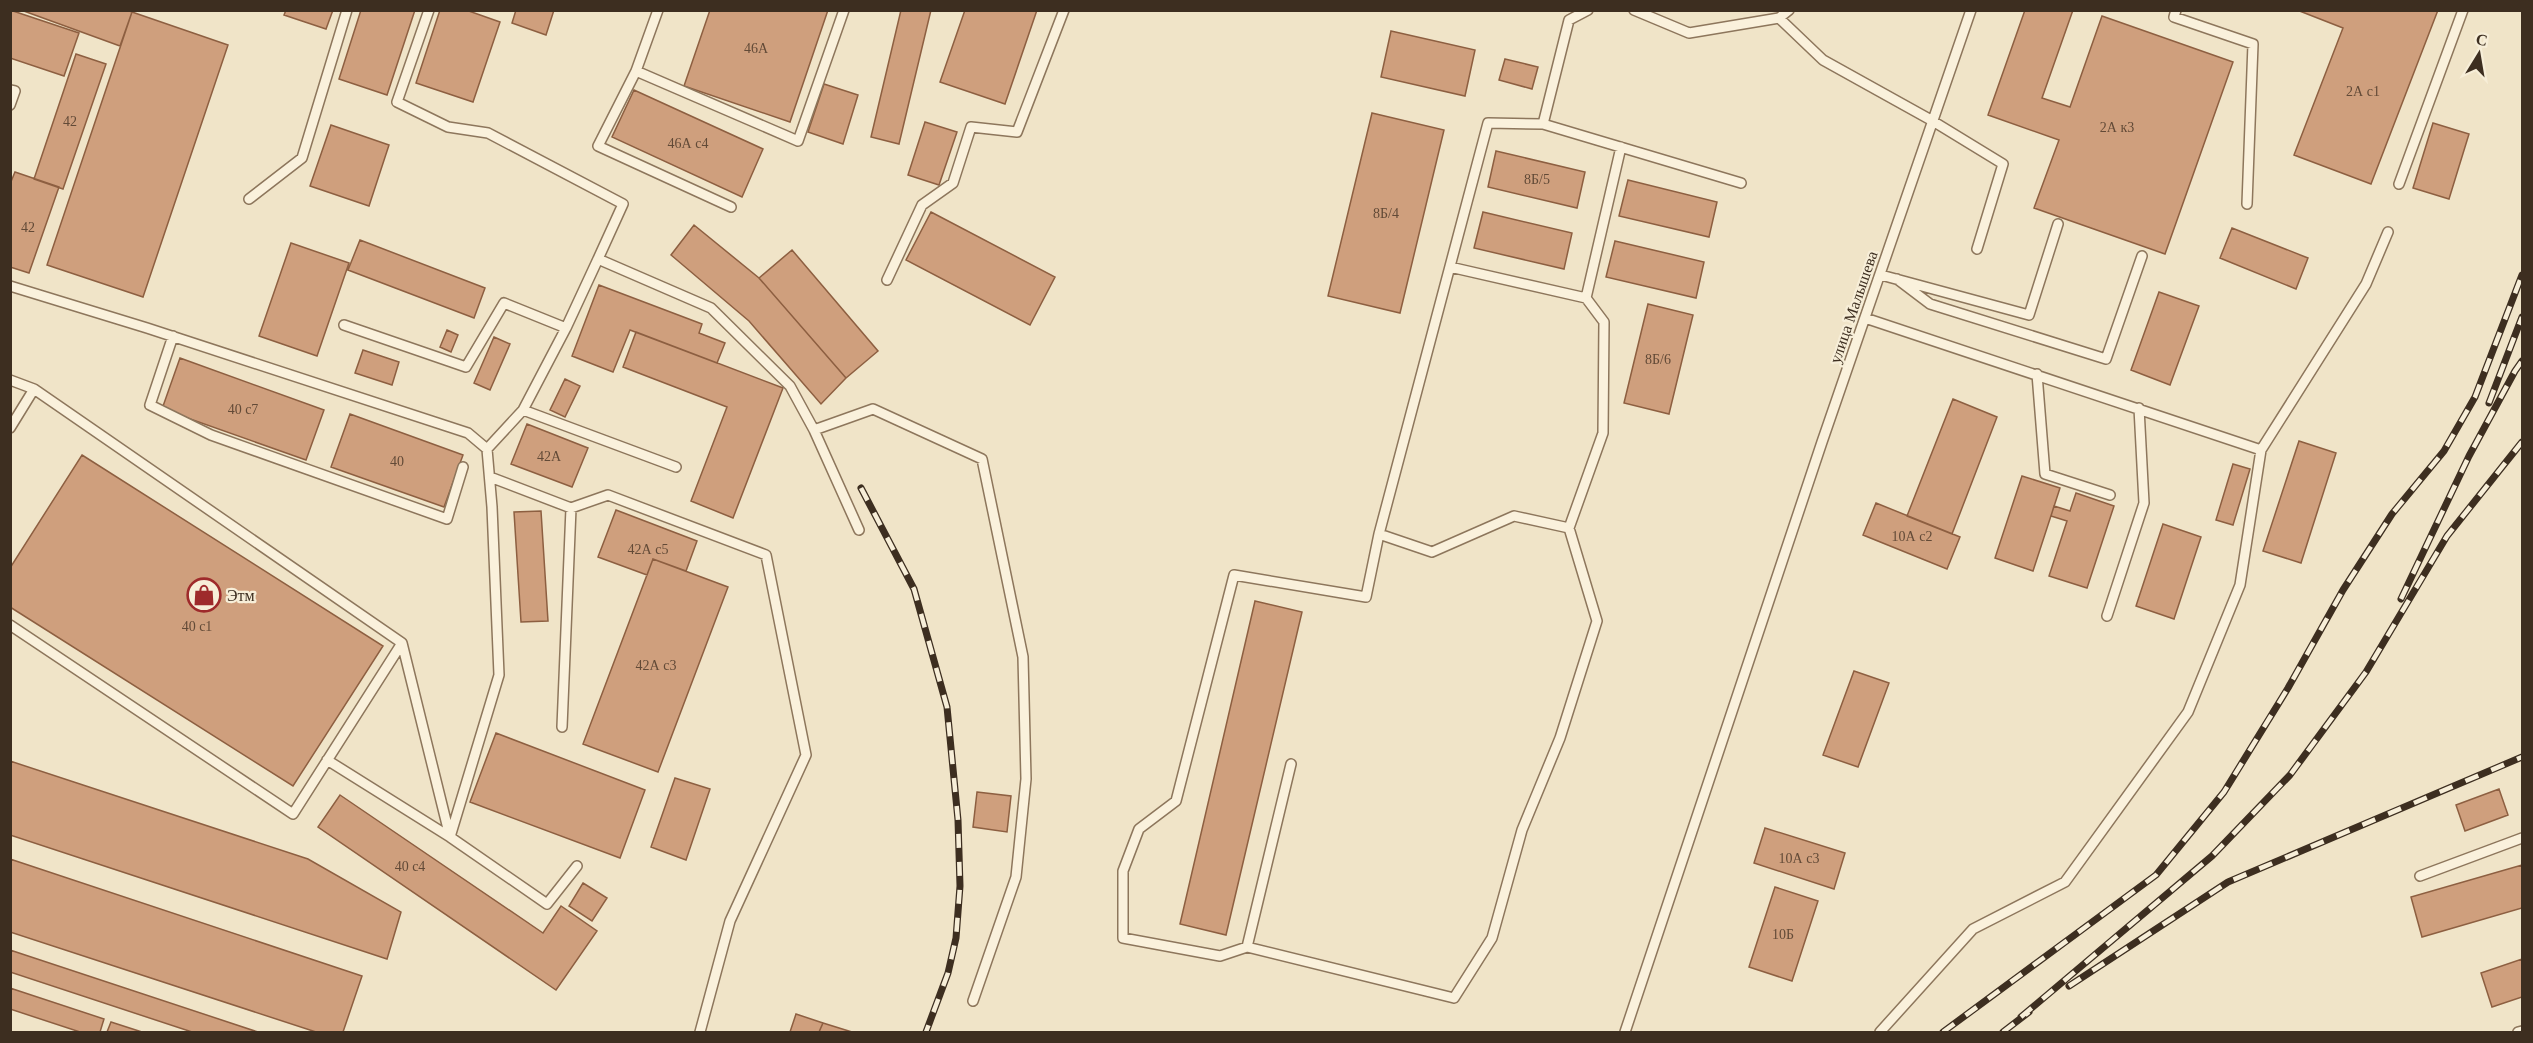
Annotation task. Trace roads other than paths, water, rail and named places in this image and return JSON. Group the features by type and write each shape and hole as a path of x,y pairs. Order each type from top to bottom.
{"lane":[{"path":"249,198 302,158 347,10"},
{"path":"429,10 397,102 448,127 488,133 623,204 566,328 523,410 487,449"},
{"path":"658,10 636,71 598,147 731,207"},
{"path":"636,71 798,141 844,10"},
{"path":"887,280 922,205 953,183 971,127 1017,132 1065,10"},
{"path":"1543,124 1569,20 1588,10"},
{"path":"1634,10 1689,33 1779,18 1790,10"},
{"name":"улица Малышева","path":"1625,1032 1881,275 1931,120 1971,10"},
{"path":"2176,10 2174,17 2253,44 2247,204"},
{"path":"2399,184 2463,10"},
{"path":"1779,18 1823,60 1931,120 2003,164 1977,249"},
{"path":"10,90 15,92 10,105"},
{"path":"1450,267 1586,298 1604,322 1604,433 1569,528 1597,621 1560,738 1522,830 1492,938 1454,998 1247,947 1220,957 1124,938 1124,871 1138,829 1176,801 1234,574 1365,597 1379,534 1488,123 1543,124 1741,183"},
{"path":"1586,298 1621,147"},
{"path":"1881,275 2029,315 2058,224"},
{"path":"1880,1032 1973,929 2066,882 2188,712 2240,585 2261,450 2366,284 2388,232"},
{"path":"1897,279 1930,304 2106,359 2142,256"},
{"path":"598,259 711,308 790,386 814,430 858,530"},
{"path":"10,286 173,336 468,433 487,449 499,675 450,837"},
{"path":"344,325 466,368 504,303 566,328"},
{"path":"1865,318 2261,450"},
{"path":"173,336 150,405 211,435 447,519 464,467"},
{"path":"2037,374 2045,474 2110,495"},
{"path":"10,380 34,389 402,643 450,837"},
{"path":"10,428 34,389"},
{"path":"2107,616 2144,503 2139,408"},
{"path":"814,430 873,409 982,459 1023,657 1026,779 1016,877 973,1001"},
{"path":"523,410 676,467"},
{"path":"490,477 571,508 608,495 766,555 806,755 744,895 733,913 700,1032"},
{"path":"562,727 571,508"},
{"path":"1379,534 1432,552 1514,516 1569,528"},
{"path":"10,625 293,814 402,643"},
{"path":"327,760 450,837 547,904 577,866"},
{"path":"1247,947 1291,764"},
{"path":"2421,876 2523,838"},
{"path":"2518,1032 2523,1031"}],"railway":[{"path":"1943,1032 2156,875 2224,792 2288,688 2343,590 2392,514 2444,451 2475,397 2522,275"},
{"path":"2489,403 2522,317"},
{"path":"2401,599 2469,456 2522,361"},
{"path":"2021,1017 2212,856 2290,775 2366,672 2447,536 2522,442"},
{"path":"861,488 914,589 947,707 958,820 960,886 956,938 948,973 926,1032"},
{"path":"2069,986 2228,882 2522,757"},
{"path":"2003,1032 2029,1012"}],"place":[{"name":"Этм","path":"204,595"}]}
